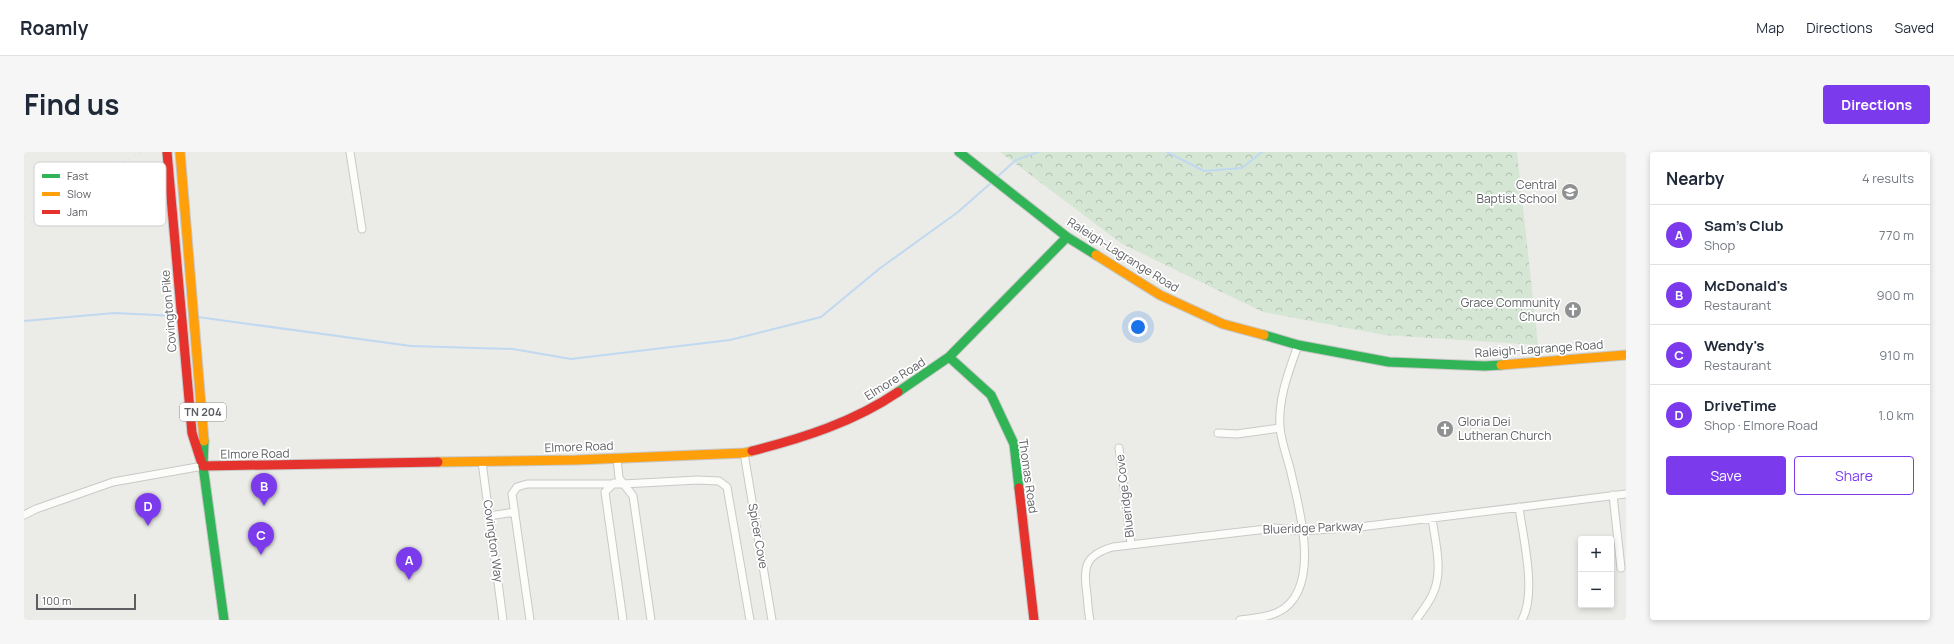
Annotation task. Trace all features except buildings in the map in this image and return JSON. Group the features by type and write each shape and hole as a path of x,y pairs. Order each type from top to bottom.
{"main road":[{"name":"Covington Pike","path":"167,152 192,433 204,466"},
{"name":"Covington Pike","path":"180,152 205,432 204,466 224,620"},
{"name":"Raleigh-Lagrange Road","path":"959,152 1068,237 1160,295 1223,324 1298,345 1389,362 1485,366 1626,355"},
{"name":"Elmore Road","path":"204,466 482,462 744,453 799,439 850,419 885,401 949,357 1068,237"},
{"name":"Thomas Road","path":"949,357 991,395 1014,444 1034,620"}],"street":[{"path":"350,152 362,229"},
{"path":"1240,620 1259,618 1278,612 1293,600 1300,590 1303,579 1304,556 1302,531 1292,477 1280,428 1280,406 1285,382 1298,345"},
{"path":"1218,433 1238,434 1280,428"},
{"name":"Blueridge Cove","path":"1119,448 1130,544"},
{"name":"Spicer Cove","path":"744,453 772,620"},
{"path":"617,458 621,481 633,496 651,620"},
{"name":"Covington Way","path":"482,462 503,620"},
{"name":"Elmore Road","path":"24,515 36,509 113,482 204,466"},
{"path":"530,620 512,494 517,486 527,484 613,484 621,481 719,481 726,487 750,620"},
{"path":"613,484 605,492 624,620"},
{"name":"Blueridge Parkway","path":"1090,620 1084,577 1087,564 1092,556 1101,550 1130,544 1275,528 1302,531 1360,527 1626,494"},
{"path":"1613,495 1621,568"},
{"path":"1519,507 1530,587 1528,608 1522,620"},
{"path":"489,516 515,512"},
{"path":"1416,620 1432,596 1437,580 1437,555 1432,518"}],"green space":[{"path":"1000,152 1517,152 1538,345 1384,335 1263,312 1122,244"}],"waterway":[{"path":"997,177 1016,160 1038,152"},
{"path":"1167,152 1204,171 1242,168 1262,152"},
{"path":"198,317 411,346 513,349 571,359 730,340 821,317 879,269 958,212 992,182"},
{"path":"24,321 114,313 178,316"}],"railway":[{"path":"123,162 141,152"},
{"path":"24,217 34,211"}],"traffic: fast":[{"path":"959,152 1067,237 1096,255"},
{"path":"898,392 949,357 1067,237"},
{"path":"1264,335 1298,345 1389,362 1485,366 1501,365"},
{"path":"949,357 991,395 1014,444 1019,488"},
{"path":"204,441 203,466 224,620"}],"traffic: slow":[{"path":"180,152 204,441"},
{"path":"1096,255 1160,295 1223,324 1264,335"},
{"path":"1501,365 1626,355"},
{"path":"438,462 576,460 744,453 752,451"}],"traffic: jam":[{"path":"167,152 192,433 201,461"},
{"path":"752,451 790,441 828,428 864,412 898,392"},
{"path":"203,466 438,462"},
{"path":"1019,488 1034,620"}],"place":[{"name":"Central Baptist School","path":"1570,192"},
{"name":"Grace Community Church","path":"1573,310"},
{"name":"Gloria Dei Lutheran Church","path":"1445,429"},
{"name":"McDonald's","path":"264,506"},
{"name":"DriveTime","path":"148,526"},
{"name":"Wendy's","path":"261,555"},
{"name":"Sam's Club","path":"409,580"}]}
